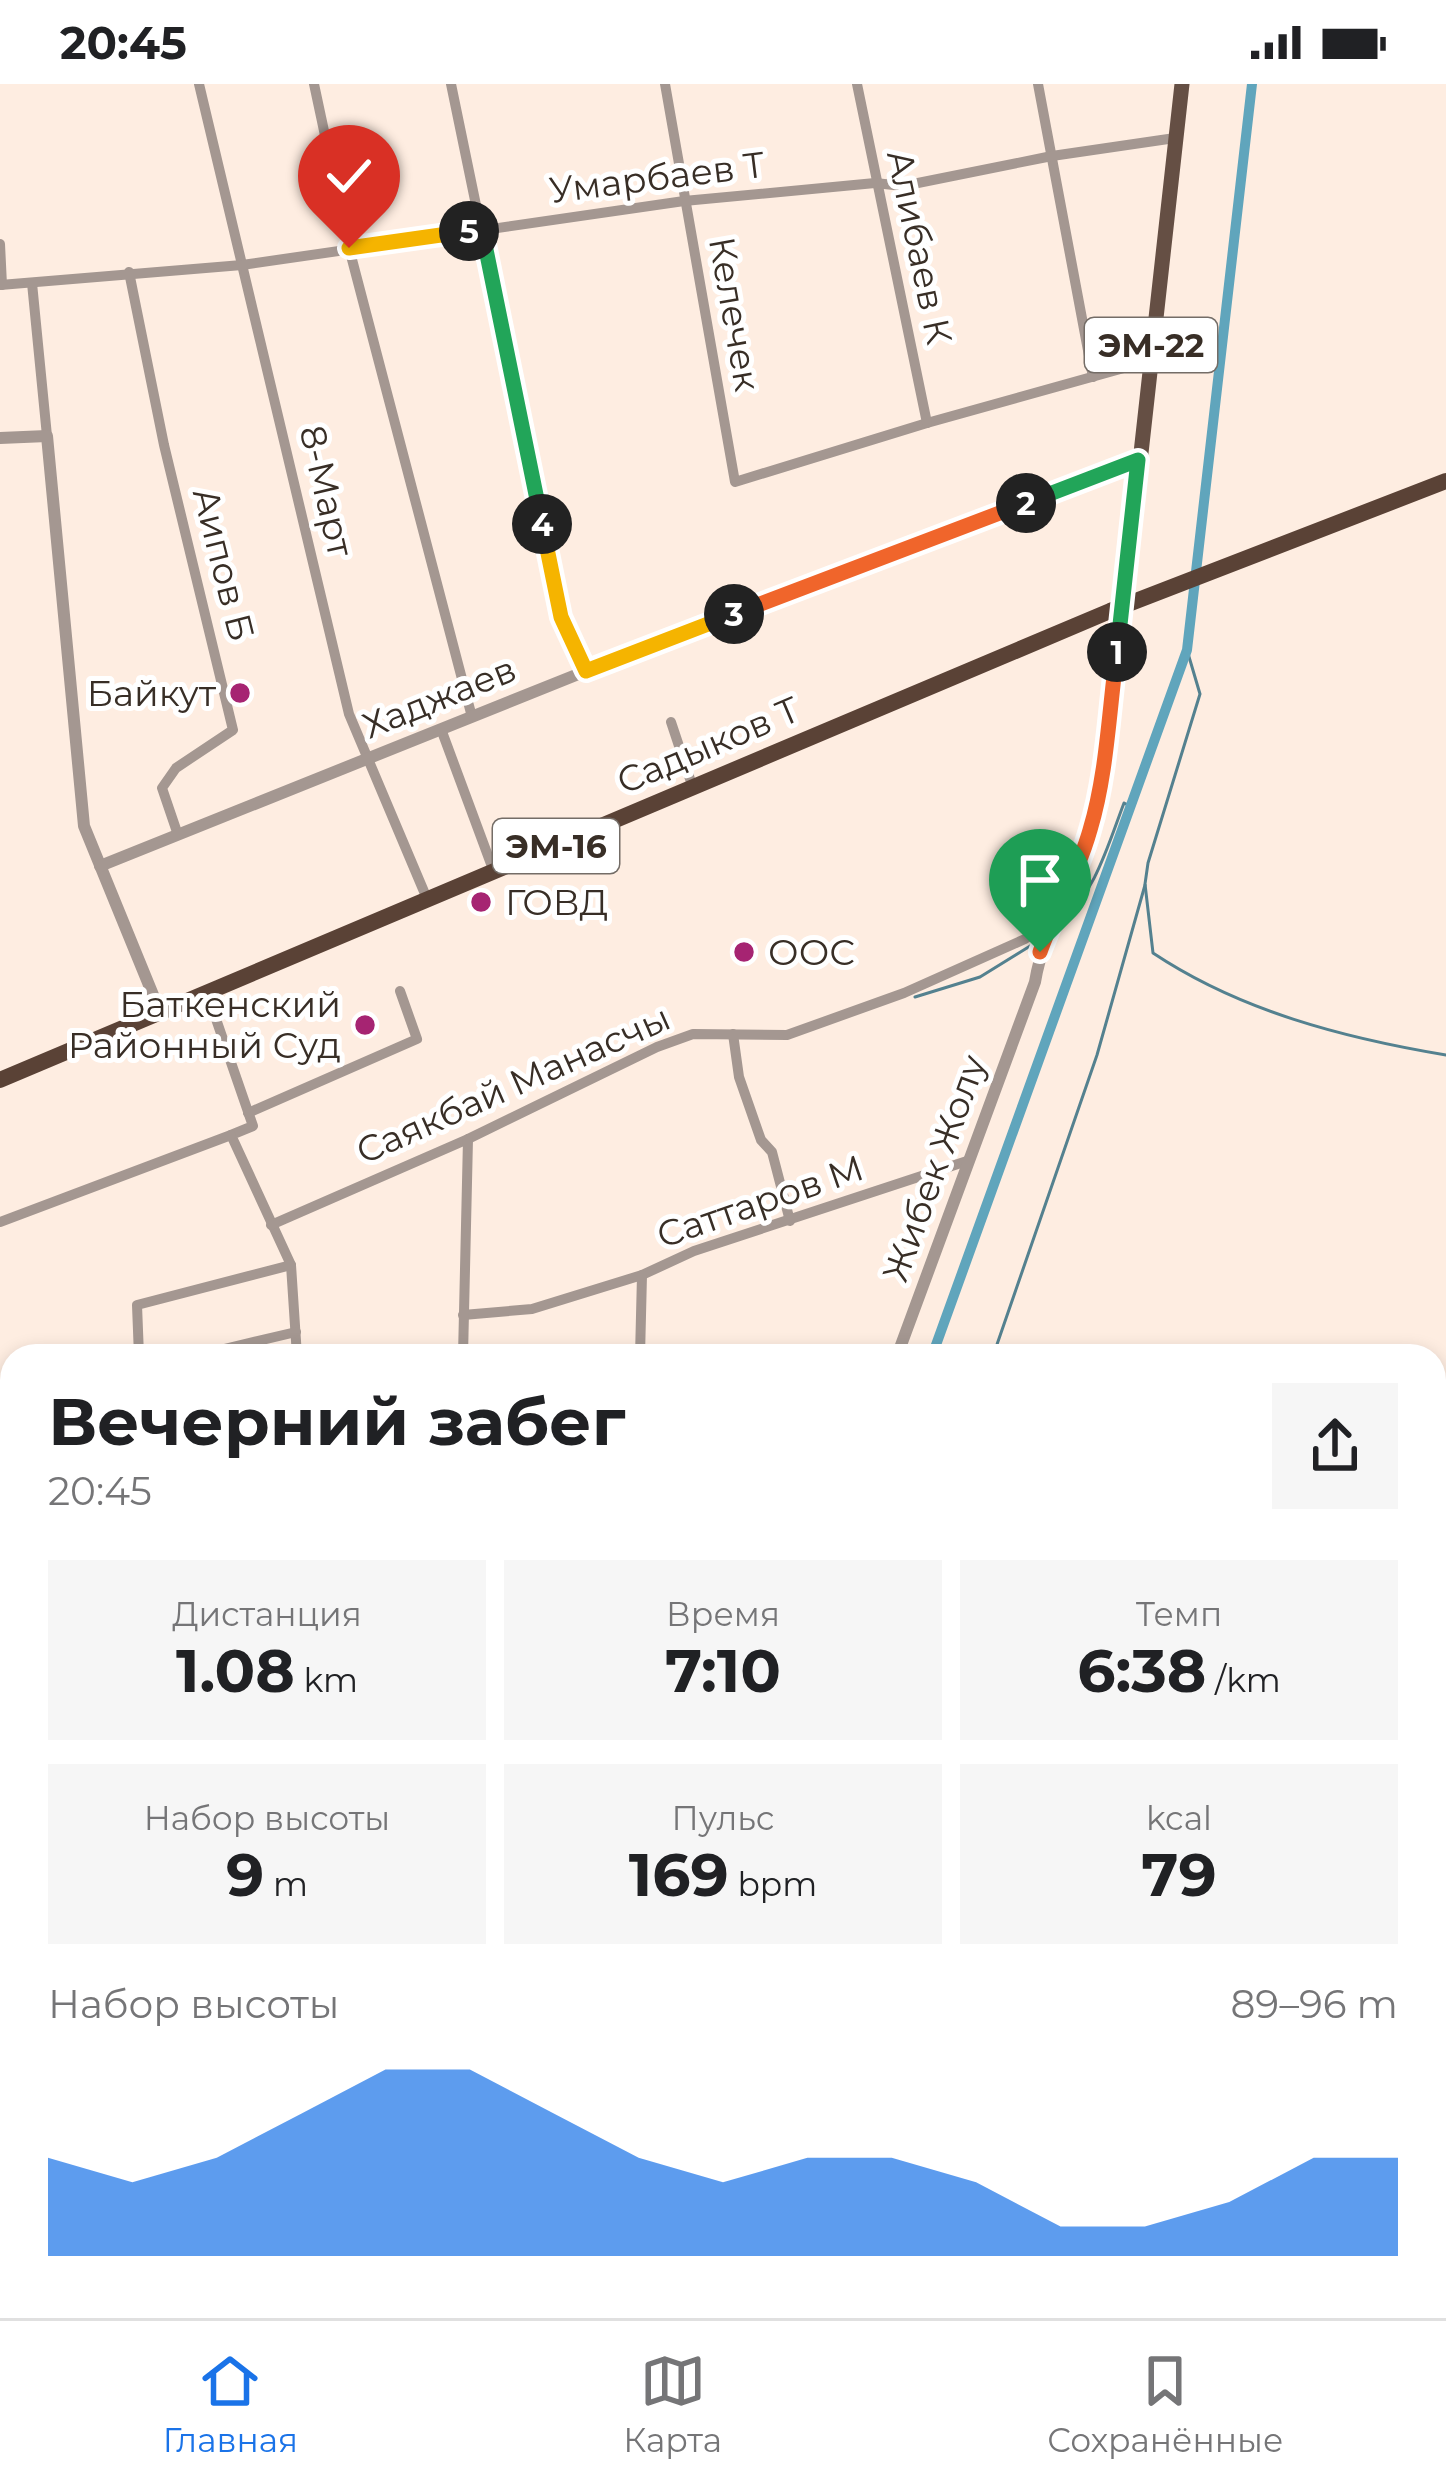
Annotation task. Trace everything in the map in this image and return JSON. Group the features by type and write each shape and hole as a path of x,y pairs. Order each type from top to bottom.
{"highway":[{"name":"ЭМ-16","path":"1117,609 1446,481"},
{"name":"Садыков Т","path":"0,1080 1117,609"}],"main road":[{"name":"Жибек Жолу","path":"1117,609 1181,84"}],"street":[{"name":"8-Март","path":"199,84 349,713 428,901"},
{"path":"314,84 349,248 472,717"},
{"path":"451,84 561,617 586,671"},
{"name":"Келечек","path":"665,84 735,482 927,423"},
{"name":"Алибаев К","path":"857,84 927,423"},
{"path":"1039,84 1093,377"},
{"name":"Умарбаев Т","path":"1,285 242,265 684,201 874,183 903,186 1052,156 1175,138"},
{"path":"0,244 1,285"},
{"name":"Аипов Б","path":"129,272 164,445 233,730 176,769 161,788 178,835"},
{"path":"32,283 84,826 160,1012"},
{"path":"927,423 1149,361"},
{"path":"0,438 47,436"},
{"name":"Хаджаев","path":"100,866 586,671 1138,460"},
{"name":"Жибек Жолу","path":"901,1344 1035,982 1051,921 1074,878 1092,825 1117,609"},
{"path":"671,722 693,788"},
{"path":"441,729 494,872"},
{"name":"Саякбай Манасчы","path":"271,1225 468,1139 657,1047 693,1034 787,1035 904,993 1025,939 1051,921"},
{"path":"248,1113 417,1039 400,991"},
{"path":"0,1222 253,1126 207,993"},
{"path":"733,1034 740,1077 761,1140 772,1152 790,1221"},
{"path":"231,1135 291,1265 296,1344"},
{"path":"463,1344 468,1139"},
{"name":"Саттаров М","path":"463,1315 532,1309 968,1161"},
{"path":"139,1344 137,1305 291,1265"},
{"name":"Саттаров М","path":"640,1344 642,1275"},
{"path":"246,1344 296,1332"}],"waterway":[{"path":"936,1344 1187,650 1252,84"},
{"path":"1187,650 1200,694 1148,863 1145,884 1153,953 1221,991 1294,1019 1446,1055"},
{"path":"1059,924 1091,884 1124,803 1132,807"},
{"path":"997,1344 1097,1055 1145,885"},
{"path":"915,997 980,977 1035,943"}],"place":[{"name":"Байкут","path":"240,693"},
{"name":"ГОВД","path":"481,902"},
{"name":"ООС","path":"744,952"},
{"name":"Баткенский Районный Суд","path":"365,1025"}],"route":[{"path":"349,248 482,230 561,617 586,671 1138,460 1124,606 1092,825 1040,952"}]}
